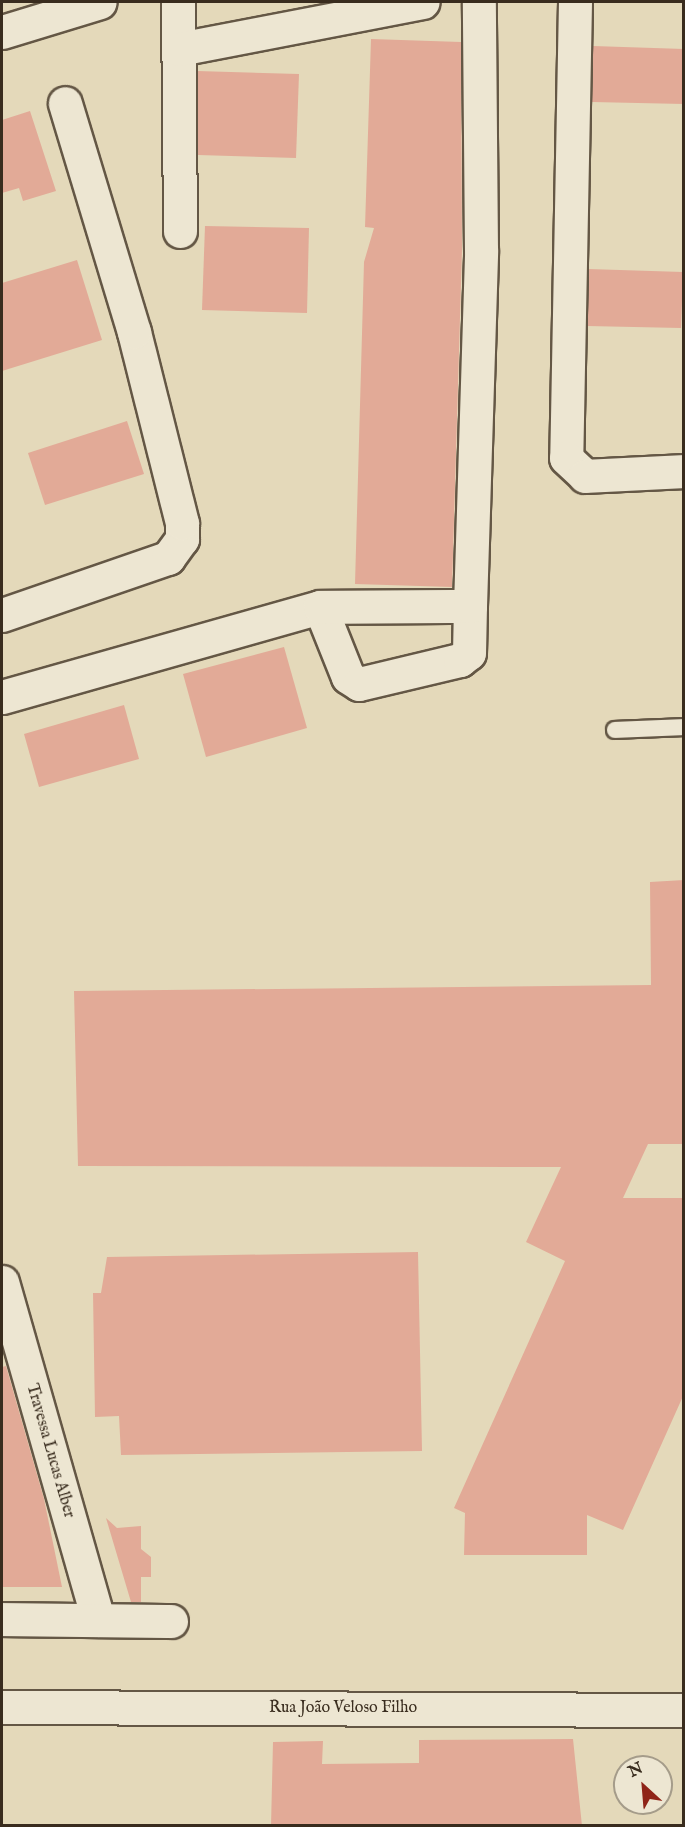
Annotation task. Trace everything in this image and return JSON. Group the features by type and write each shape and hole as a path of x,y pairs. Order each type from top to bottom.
{"street":[{"path":"2,32 54,8 100,2"},
{"path":"178,2 180,231"},
{"path":"179,49 423,2"},
{"path":"320,607 348,677 359,684 460,660 468,653 481,250 479,2"},
{"path":"575,2 566,458 585,476 684,471"},
{"path":"2,615 168,558 182,539 182,523 134,332 65,103"},
{"path":"2,697 320,607 470,606"},
{"name":"Travessa Lucas Alber","path":"2,1282 98,1620"},
{"path":"2,1619 171,1621"},
{"name":"Rua João Veloso Filho","path":"2,1707 684,1710"}],"lane":[{"path":"615,730 684,727"}],"building":[{"path":"371,39 461,42 462,250 452,587 355,584 364,262 374,228 365,227"},
{"path":"593,46 684,49 684,104 592,102"},
{"path":"197,71 299,74 296,158 198,155"},
{"path":"30,111 56,191 23,201 19,188 2,193 2,120"},
{"path":"205,226 309,228 307,313 202,310"},
{"path":"77,260 102,340 2,371 2,283"},
{"path":"588,269 683,272 681,328 587,326"},
{"path":"127,421 144,474 45,505 28,453"},
{"path":"284,647 307,728 206,757 183,674"},
{"path":"124,705 139,759 39,787 24,734"},
{"path":"684,880 684,1144 648,1144 623,1198 684,1198 684,1394 623,1530 587,1515 587,1555 464,1555 465,1513 454,1508 565,1261 526,1242 561,1167 78,1166 74,991 651,985 650,882"},
{"path":"418,1252 422,1451 121,1455 119,1416 95,1417 93,1293 101,1293 107,1257"},
{"path":"6,1366 44,1499 62,1587 2,1587 2,1367"},
{"path":"106,1518 117,1528 141,1526 141,1549 151,1557 151,1577 141,1577 141,1602 131,1602"},
{"path":"573,1739 582,1826 271,1826 273,1742 323,1741 322,1764 419,1763 419,1740"}]}
